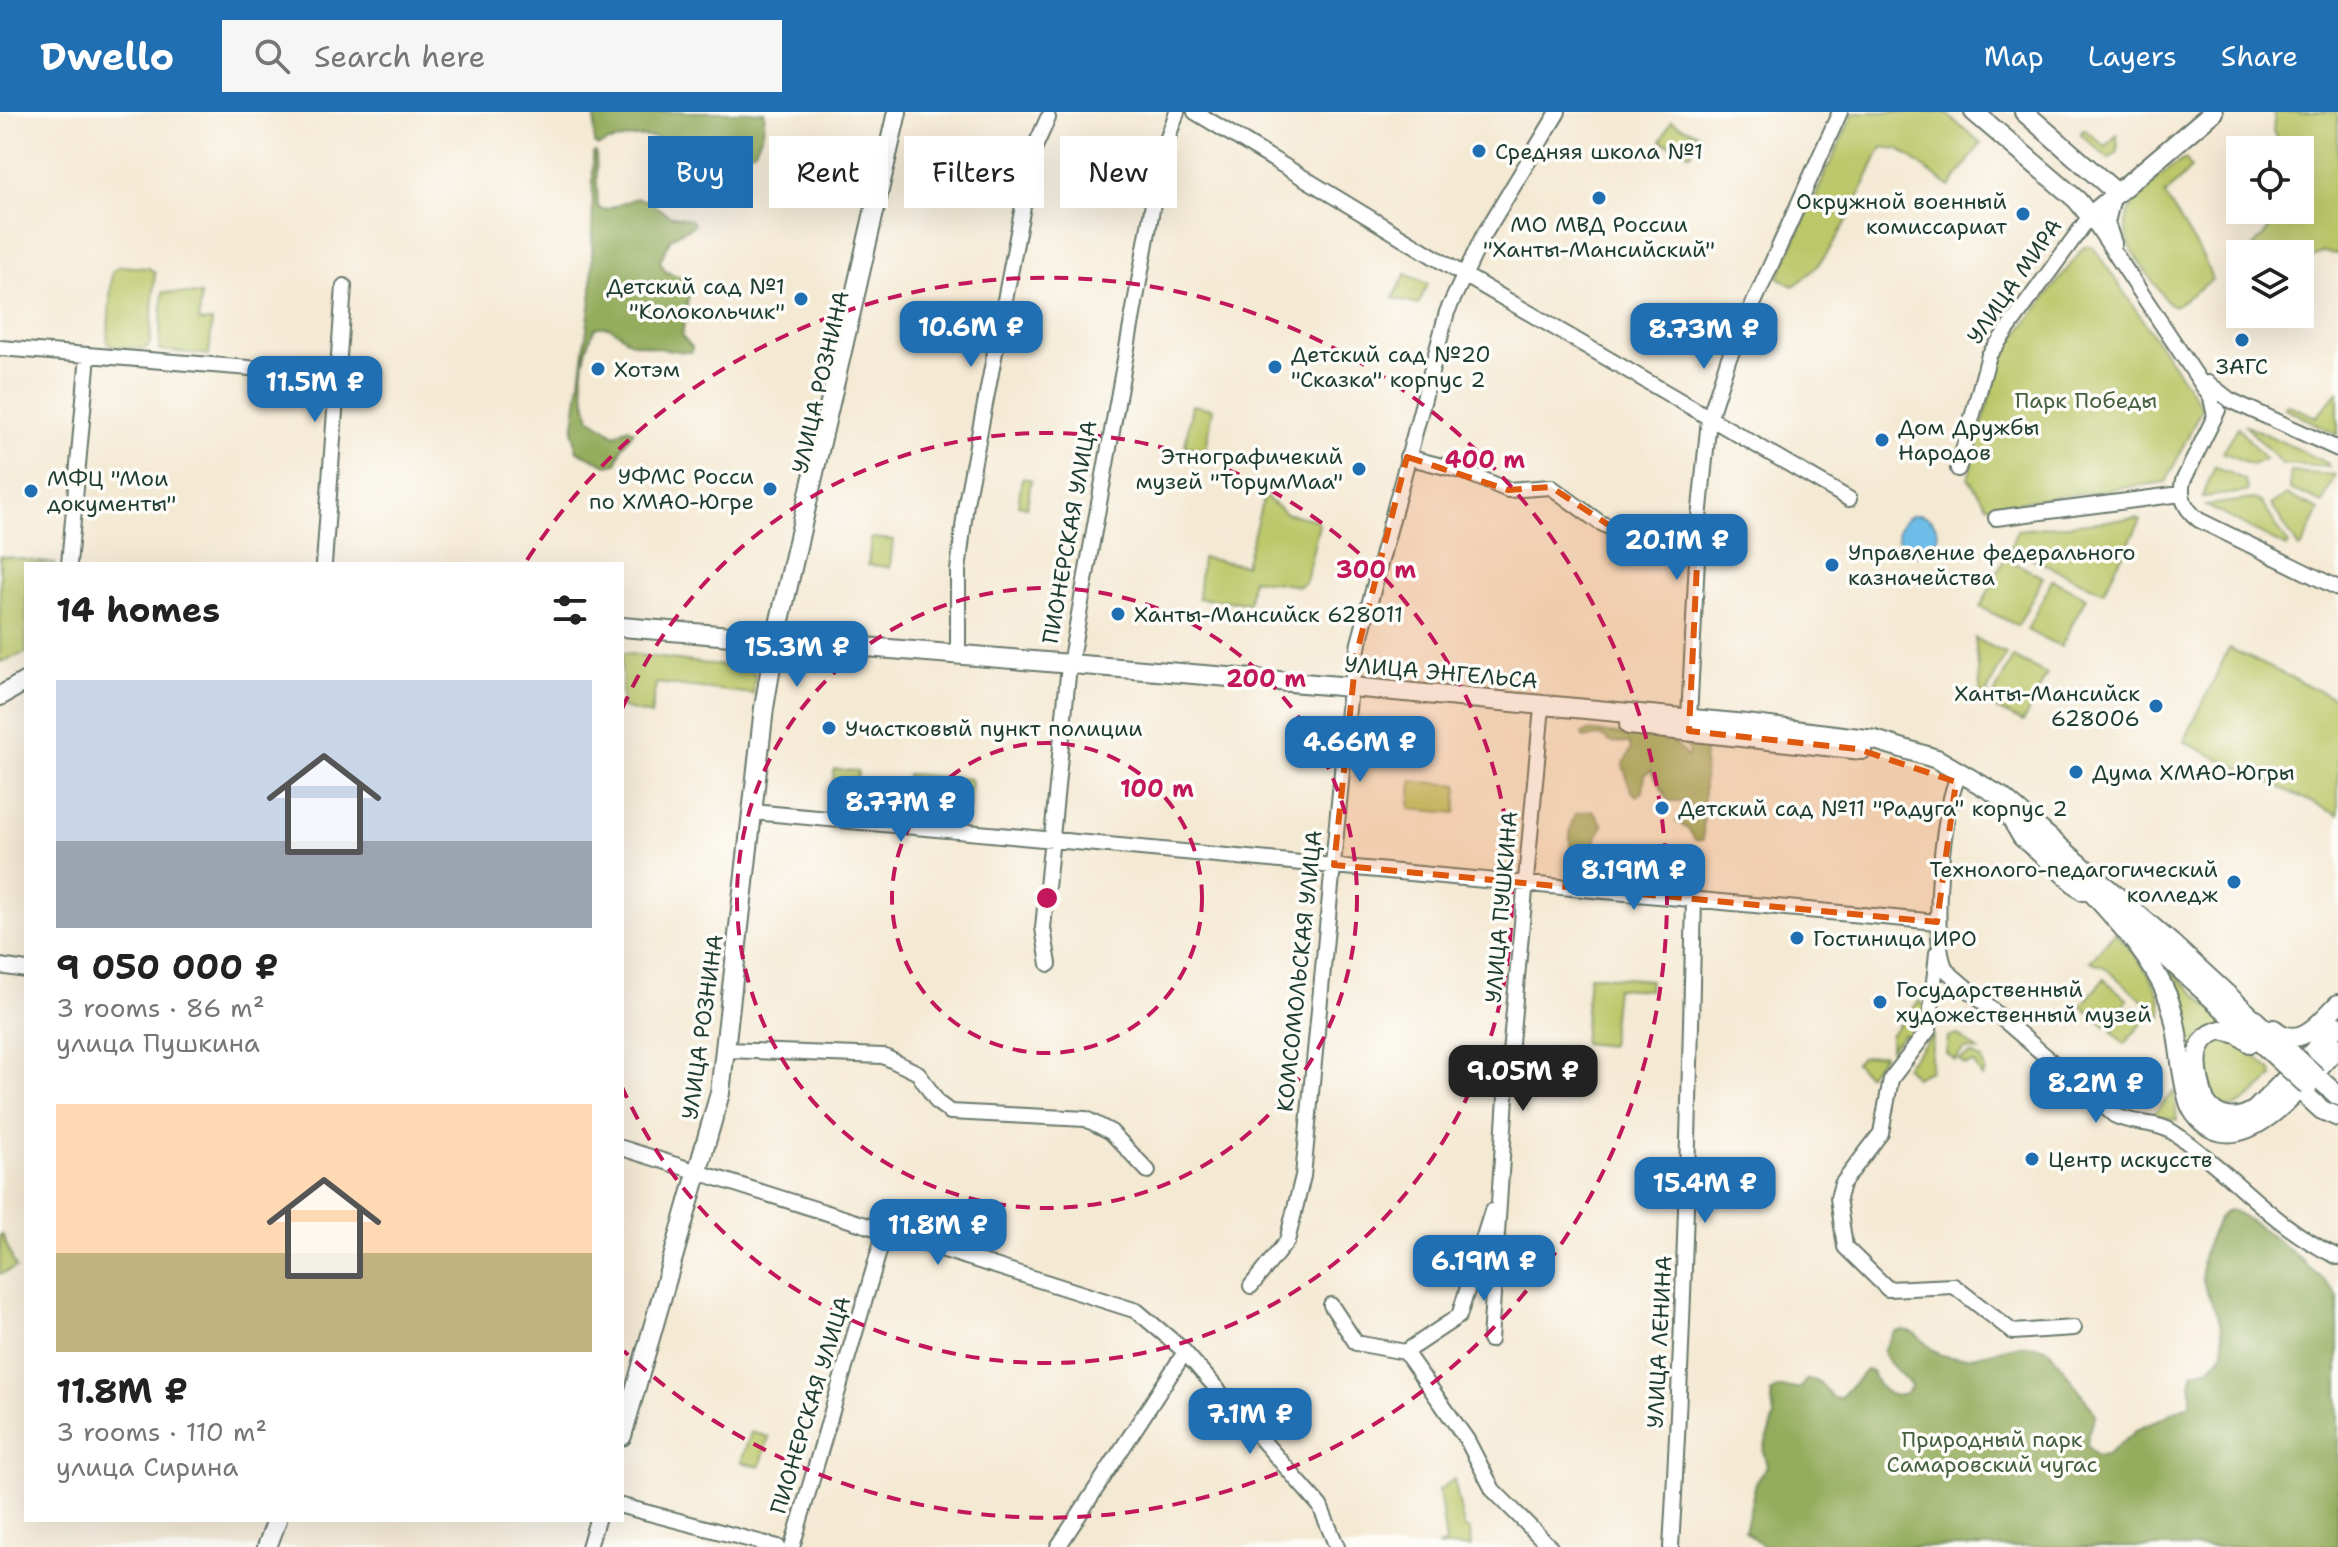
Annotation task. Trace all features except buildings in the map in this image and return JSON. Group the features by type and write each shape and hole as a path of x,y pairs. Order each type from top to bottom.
{"main road":[{"name":"УЛИЦА РОЗНИНА","path":"624,1429 700,1173 727,1050 753,812 779,648 897,112"},
{"name":"УЛИЦА РОЗНИНА","path":"819,470 907,112"},
{"path":"1974,112 2077,200 2090,216"},
{"path":"2024,112 2112,193"},
{"name":"УЛИЦА МИРА","path":"2090,216 2200,112"},
{"name":"УЛИЦА МИРА","path":"2112,193 2213,112"},
{"name":"УЛИЦА ЭНГЕЛЬСА","path":"624,627 779,648 1069,669 1861,737 1923,754 1959,777"},
{"name":"УЛИЦА ЭНГЕЛЬСА","path":"624,639 958,656 1069,669"},
{"path":"0,683 24,670"},
{"path":"0,696 24,682"},
{"name":"УЛИЦА ЭНГЕЛЬСА","path":"1350,693 1541,717 1689,724"},
{"path":"1959,777 2079,878 2232,999 2261,1018"},
{"path":"1959,777 2021,812 2299,1069"},
{"path":"2012,820 2022,837 2115,920 2202,964 2282,1036 2294,1039 2307,1034 2338,1004"},
{"path":"2079,878 2149,959 2165,990 2175,1021 2192,1110 2208,1126 2232,1133 2249,1130 2266,1119 2299,1069 2338,1047"},
{"path":"2232,999 2299,1069 2338,1116"},
{"path":"2338,1026 2299,1069 2255,1110 2242,1117 2224,1117 2212,1111 2205,1101 2198,1051 2204,1039 2216,1031 2227,1030 2299,1069 2338,1096"},
{"path":"267,1547 276,1522"}],"street":[{"name":"ПИОНЕРСКАЯ УЛИЦА","path":"1049,964 1043,928 1069,669 1162,154 1177,112"},
{"path":"1195,112 1464,275 1849,499"},
{"name":"КОМСОМОЛЬСКАЯ УЛИЦА","path":"1251,1286 1287,1241 1299,1200 1350,693 1407,457 1441,332 1464,275 1558,112"},
{"path":"1689,724 1698,543 1709,419 1728,360 1840,112"},
{"path":"958,656 958,571 974,457 1034,149 1048,118"},
{"path":"2112,193 2107,223 2111,238 2219,402 2183,481 2183,500 2199,520 2338,588"},
{"path":"2090,216 2211,398 2215,416"},
{"name":"УЛИЦА МИРА","path":"1958,469 1989,355 2090,216"},
{"path":"324,562 344,286"},
{"path":"0,348 338,375"},
{"path":"69,562 88,355"},
{"path":"2209,384 2242,406 2338,449"},
{"path":"2215,416 2229,406 2242,406"},
{"path":"1407,457 1465,472 1508,490 1551,487 1599,522 1635,537 1698,543"},
{"path":"1996,518 2183,500"},
{"name":"УЛИЦА ПУШКИНА","path":"1490,1340 1498,1200 1541,717"},
{"path":"1959,777 1948,811 1934,988 1927,1034 1888,1085 1881,1133 1839,1190 1839,1224 1845,1247 1888,1289 1954,1286 2013,1332 2074,1328"},
{"path":"753,812 1937,922"},
{"name":"УЛИЦА ЛЕНИНА","path":"1671,1547 1671,1488 1683,1351 1694,899"},
{"path":"1937,946 1944,967 1955,979 2114,1115 2173,1132 2244,1194 2302,1237 2338,1257"},
{"path":"0,966 24,970"},
{"path":"1934,988 1942,978 1955,979"},
{"path":"727,1050 883,1056 918,1073 938,1103 950,1112 1086,1119 1111,1132 1148,1171"},
{"path":"624,1149 1128,1307 1159,1326 1185,1352 1320,1506 1337,1547"},
{"path":"1331,1305 1356,1343 1405,1352 1459,1316 1498,1200"},
{"name":"ПИОНЕРСКАЯ УЛИЦА","path":"792,1547 885,1231"},
{"path":"1058,1547 1185,1352"},
{"path":"1405,1352 1467,1440 1493,1490 1550,1547"},
{"path":"624,1507 778,1547"},
{"path":"589,1547 596,1522"}],"highlighted area":[{"path":"1407,457 1508,490 1551,487 1621,533 1698,543 1689,731 1858,749 1956,782 1937,922 1334,865 1356,656"}],"green space":[{"path":"595,112 765,112 763,132 753,151 753,136 648,136 598,146 594,143"},
{"path":"1854,112 1944,112 1981,143 1950,187 1899,149 1882,147 1834,243 1808,275 1793,286 1778,278"},
{"path":"2275,112 2336,112 2338,115 2338,254 2323,252 2314,256 2314,240 2259,240 2274,224 2314,224 2314,136 2275,136"},
{"path":"1671,121 1700,135 1691,154 1661,141"},
{"path":"2084,129 2106,147 2117,134 2118,152 2109,159 2080,134"},
{"path":"596,152 598,208 606,210 636,198 648,201 648,208 658,208 669,215 692,220 694,225 671,238 660,261 665,271 683,278 690,286 682,336 692,347 691,352 633,343 606,327 595,328 590,340 583,373 590,418 615,435 628,428 634,431 622,448 617,463 607,465 577,451 573,432 592,292 593,153"},
{"path":"2186,159 2191,168 2165,195 2204,259 2212,280 2175,306 2168,303 2129,244 2127,216 2135,201 2150,185"},
{"name":"Парк Победы","path":"2085,246 2093,247 2202,407 2166,482 1988,506 1968,478 2001,356"},
{"path":"120,266 149,268 155,273 150,343 145,349 113,347 107,342 112,272"},
{"path":"1406,274 1428,284 1418,305 1393,298"},
{"path":"163,292 201,295 199,321 212,322 209,355 159,350"},
{"path":"2338,392 2338,435 2283,407 2287,404 2316,417"},
{"path":"1192,405 1213,409 1206,450 1185,446"},
{"path":"2244,424 2327,463 2329,467 2282,464"},
{"path":"2238,427 2265,459 2252,465 2223,452"},
{"path":"2215,466 2245,480 2248,492 2202,497"},
{"path":"2290,472 2335,475 2323,503 2290,489"},
{"path":"1022,478 1031,480 1027,507 1018,505"},
{"path":"2287,495 2319,510 2299,548 2271,504"},
{"path":"1264,496 1285,513 1316,520 1319,524 1306,581 1299,586 1252,579 1249,603 1198,598 1202,558 1245,565"},
{"path":"2254,499 2261,502 2289,545 2286,547 2205,505"},
{"path":"2141,520 2103,592 2010,548 2017,530"},
{"path":"871,538 893,540 890,567 868,565"},
{"path":"0,556 43,562 24,562 24,654 0,662"},
{"path":"2005,558 2043,577 2018,626 1980,607"},
{"path":"2052,580 2086,597 2061,647 2027,630"},
{"path":"1975,638 2006,654 1984,698 1981,696"},
{"path":"2229,648 2338,700 2338,815 2184,742"},
{"path":"624,653 748,669 755,673 753,694 656,683 651,715 624,708"},
{"path":"2013,657 2047,674 2023,722 1989,705"},
{"path":"1582,733 1671,739 1687,757 1689,753 1683,741 1705,743 1703,840 1695,840 1688,828 1676,822 1689,812 1687,801 1669,801 1651,770 1645,775 1643,792 1637,796 1631,791 1623,765 1631,749 1629,743 1610,742 1602,736 1584,738"},
{"path":"834,769 858,771 856,792 832,790"},
{"path":"907,774 971,779 969,811 904,805"},
{"path":"1412,781 1458,785 1456,813 1410,809"},
{"path":"1593,810 1603,825 1596,839 1595,873 1585,878 1573,856 1570,831 1575,814"},
{"path":"2115,932 2153,982 2162,1017 2103,966 2090,961"},
{"path":"2166,966 2226,1023 2188,1053 2163,969"},
{"path":"1589,975 1650,980 1649,990 1616,988 1610,1046 1583,1043"},
{"path":"2104,979 2128,1000 2105,1026 2081,1006"},
{"path":"1919,1001 1927,1008 1923,1023 1896,1056 1893,1053 1907,1037 1904,1034 1890,1049 1890,1035"},
{"path":"2134,1006 2148,1017 2124,1044 2112,1031"},
{"path":"1933,1035 1930,1070 1915,1077 1905,1066"},
{"path":"1958,1035 1978,1051 1964,1049 1955,1060 1946,1053 1948,1037"},
{"path":"2218,1036 2237,1039 2272,1071 2273,1077 2234,1107 2218,1103 2208,1077 2204,1055"},
{"path":"1882,1054 1867,1075 1855,1063 1861,1057"},
{"path":"1971,1054 1982,1060 1985,1072 1982,1078 1974,1063 1965,1065 1959,1060"},
{"path":"2174,1091 2177,1120 2152,1115"},
{"name":"Природный парк Самаровский чугас","path":"2229,1210 2253,1223 2286,1248 2338,1296 2338,1547 1764,1547 1745,1531 1756,1482 1767,1466 1763,1451 1774,1417 1771,1393 1777,1388 1801,1388 1806,1380 1811,1380 1822,1384 1832,1398 1840,1398 1866,1370 1872,1372 1883,1390 1894,1396 1900,1395 1912,1386 1885,1358 1883,1351 1894,1332 1910,1331 1936,1352 1955,1358 2021,1346 2049,1349 2096,1414 2088,1433 2087,1446 2096,1456 2107,1455 2137,1430 2190,1404 2193,1372 2210,1368 2223,1354 2223,1335 2202,1271 2211,1235 2220,1217"},
{"path":"0,1235 16,1268 0,1274"},
{"path":"751,1432 769,1437 760,1467 741,1462"},
{"path":"1454,1479 1464,1527 1470,1531 1471,1547 1437,1547 1446,1544 1439,1490"}],"water":[{"path":"1918,515 1932,521 1938,535 1932,549 1918,555 1904,549 1898,535 1904,521"}],"place":[{"name":"Средняя школа №1","path":"1479,151"},
{"name":"МО МВД России \"Ханты-Мансийский\"","path":"1599,198"},
{"name":"Окружной военный комиссариат","path":"2023,214"},
{"name":"Детский сад №1 \"Колокольчик\"","path":"801,299"},
{"name":"ЗАГС","path":"2242,340"},
{"name":"Детский сад №20 \"Сказка\" корпус 2","path":"1275,367"},
{"name":"Хотэм","path":"598,369"},
{"name":"Дом Дружбы Народов","path":"1882,440"},
{"name":"Этнографичекий музей \"ТорумМаа\"","path":"1359,469"},
{"name":"УФМС Росси по ХМАО-Югре","path":"770,489"},
{"name":"МФЦ \"Мои документы\"","path":"31,491"},
{"name":"Управление федерального казначейства","path":"1832,565"},
{"name":"Ханты-Мансийск 628011","path":"1118,614"},
{"name":"Ханты-Мансийск 628006","path":"2156,706"},
{"name":"Участковый пункт полиции","path":"829,728"},
{"name":"Дума ХМАО-Югры","path":"2076,772"},
{"name":"Детский сад №11 \"Радуга\" корпус 2","path":"1662,808"},
{"name":"Технолого-педагогический колледж","path":"2234,882"},
{"name":"Гостиница ИРО","path":"1797,938"},
{"name":"Государственный художественный музей","path":"1880,1002"},
{"name":"Центр искусств","path":"2032,1159"}]}
